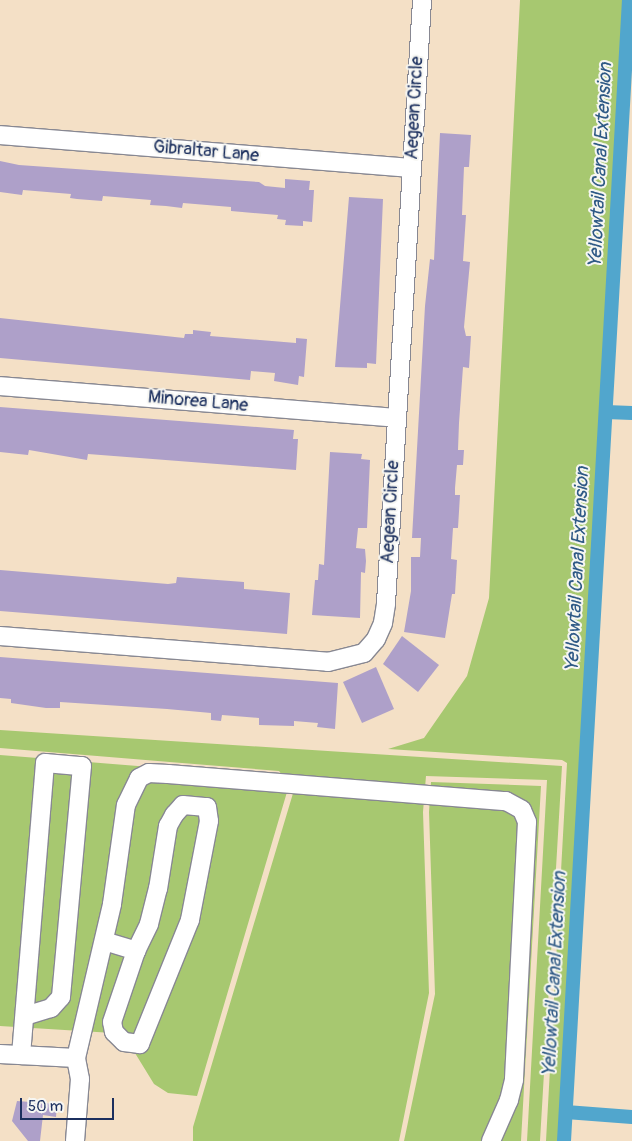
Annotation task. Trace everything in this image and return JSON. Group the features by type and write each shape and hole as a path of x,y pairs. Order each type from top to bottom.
{"street":[{"name":"Aegean Circle","path":"0,636 328,662 364,653 379,631 385,610 422,0"},
{"name":"Gibraltar Lane","path":"0,135 412,168"},
{"name":"Minorea Lane","path":"0,386 397,418"},
{"path":"21,1055 44,763 82,766 61,997 51,1008 25,1016"},
{"path":"75,1141 80,1079 76,1058 104,941 119,866 126,805 132,787 149,773 506,801 522,810 527,822 514,1080 509,1100 491,1141"},
{"path":"183,804 207,807 209,822 190,920 140,1044 124,1042 114,1032 112,1022 136,951 156,897 168,826 183,804"},
{"path":"104,941 136,951"},
{"path":"0,1054 76,1058"}],"green space":[{"path":"520,0 632,0 568,1141 546,1141 567,763 562,760 388,749 424,738 467,676 489,598"},
{"path":"0,730 562,766 540,1141 527,1141 547,780 426,776 423,812 429,993 399,1141 193,1141 193,1127 294,790 279,771 0,748"},
{"path":"0,755 276,777 287,792 197,1096 168,1093 154,1084 127,1040 113,1033 0,1026"},
{"path":"431,782 541,786 521,1141 404,1141 435,994 429,812"}],"building":[{"path":"440,133 471,135 469,167 464,167 462,215 466,215 463,261 470,262 464,327 466,336 471,336 469,368 463,367 459,423 458,450 464,450 463,465 457,465 455,488 455,495 460,495 458,528 453,528 451,559 457,560 455,594 452,594 445,638 404,632 411,591 411,557 420,557 421,538 412,538 425,306 430,259 434,260"},
{"path":"0,161 19,165 259,182 265,186 285,188 285,179 310,181 309,190 314,190 312,222 303,221 303,226 285,225 286,220 277,219 278,215 231,211 231,207 183,203 182,208 150,205 151,200 103,196 102,201 70,198 71,194 23,190 22,195 0,192"},
{"path":"349,197 383,199 376,364 367,363 367,368 335,367"},
{"path":"0,318 184,338 185,334 193,334 193,330 211,332 210,336 296,343 296,338 307,339 304,377 299,376 298,385 274,381 275,373 251,371 250,380 0,358"},
{"path":"0,407 294,430 293,439 298,439 296,470 88,454 87,460 29,450 28,455 0,452"},
{"path":"330,452 362,454 361,459 370,460 367,528 358,528 356,548 365,549 366,561 365,573 361,572 360,618 312,615 315,580 318,580 319,564 324,565"},
{"path":"0,570 168,584 176,583 177,577 244,582 244,589 290,593 287,634 0,611"},
{"path":"402,636 439,665 418,692 383,664"},
{"path":"0,657 338,683 335,729 317,727 318,723 294,721 294,726 259,725 259,718 222,715 221,721 211,720 211,713 167,709 60,702 60,708 46,708 11,703 11,699 0,698"},
{"path":"376,667 394,709 362,723 343,682"},
{"path":"17,1101 57,1104 56,1117 43,1115 40,1141 28,1141 12,1121"}],"waterway":[{"name":"Yellowtail Canal Extension","path":"564,1141 629,0"},
{"path":"606,412 632,413"},
{"path":"566,1112 632,1117"}]}
